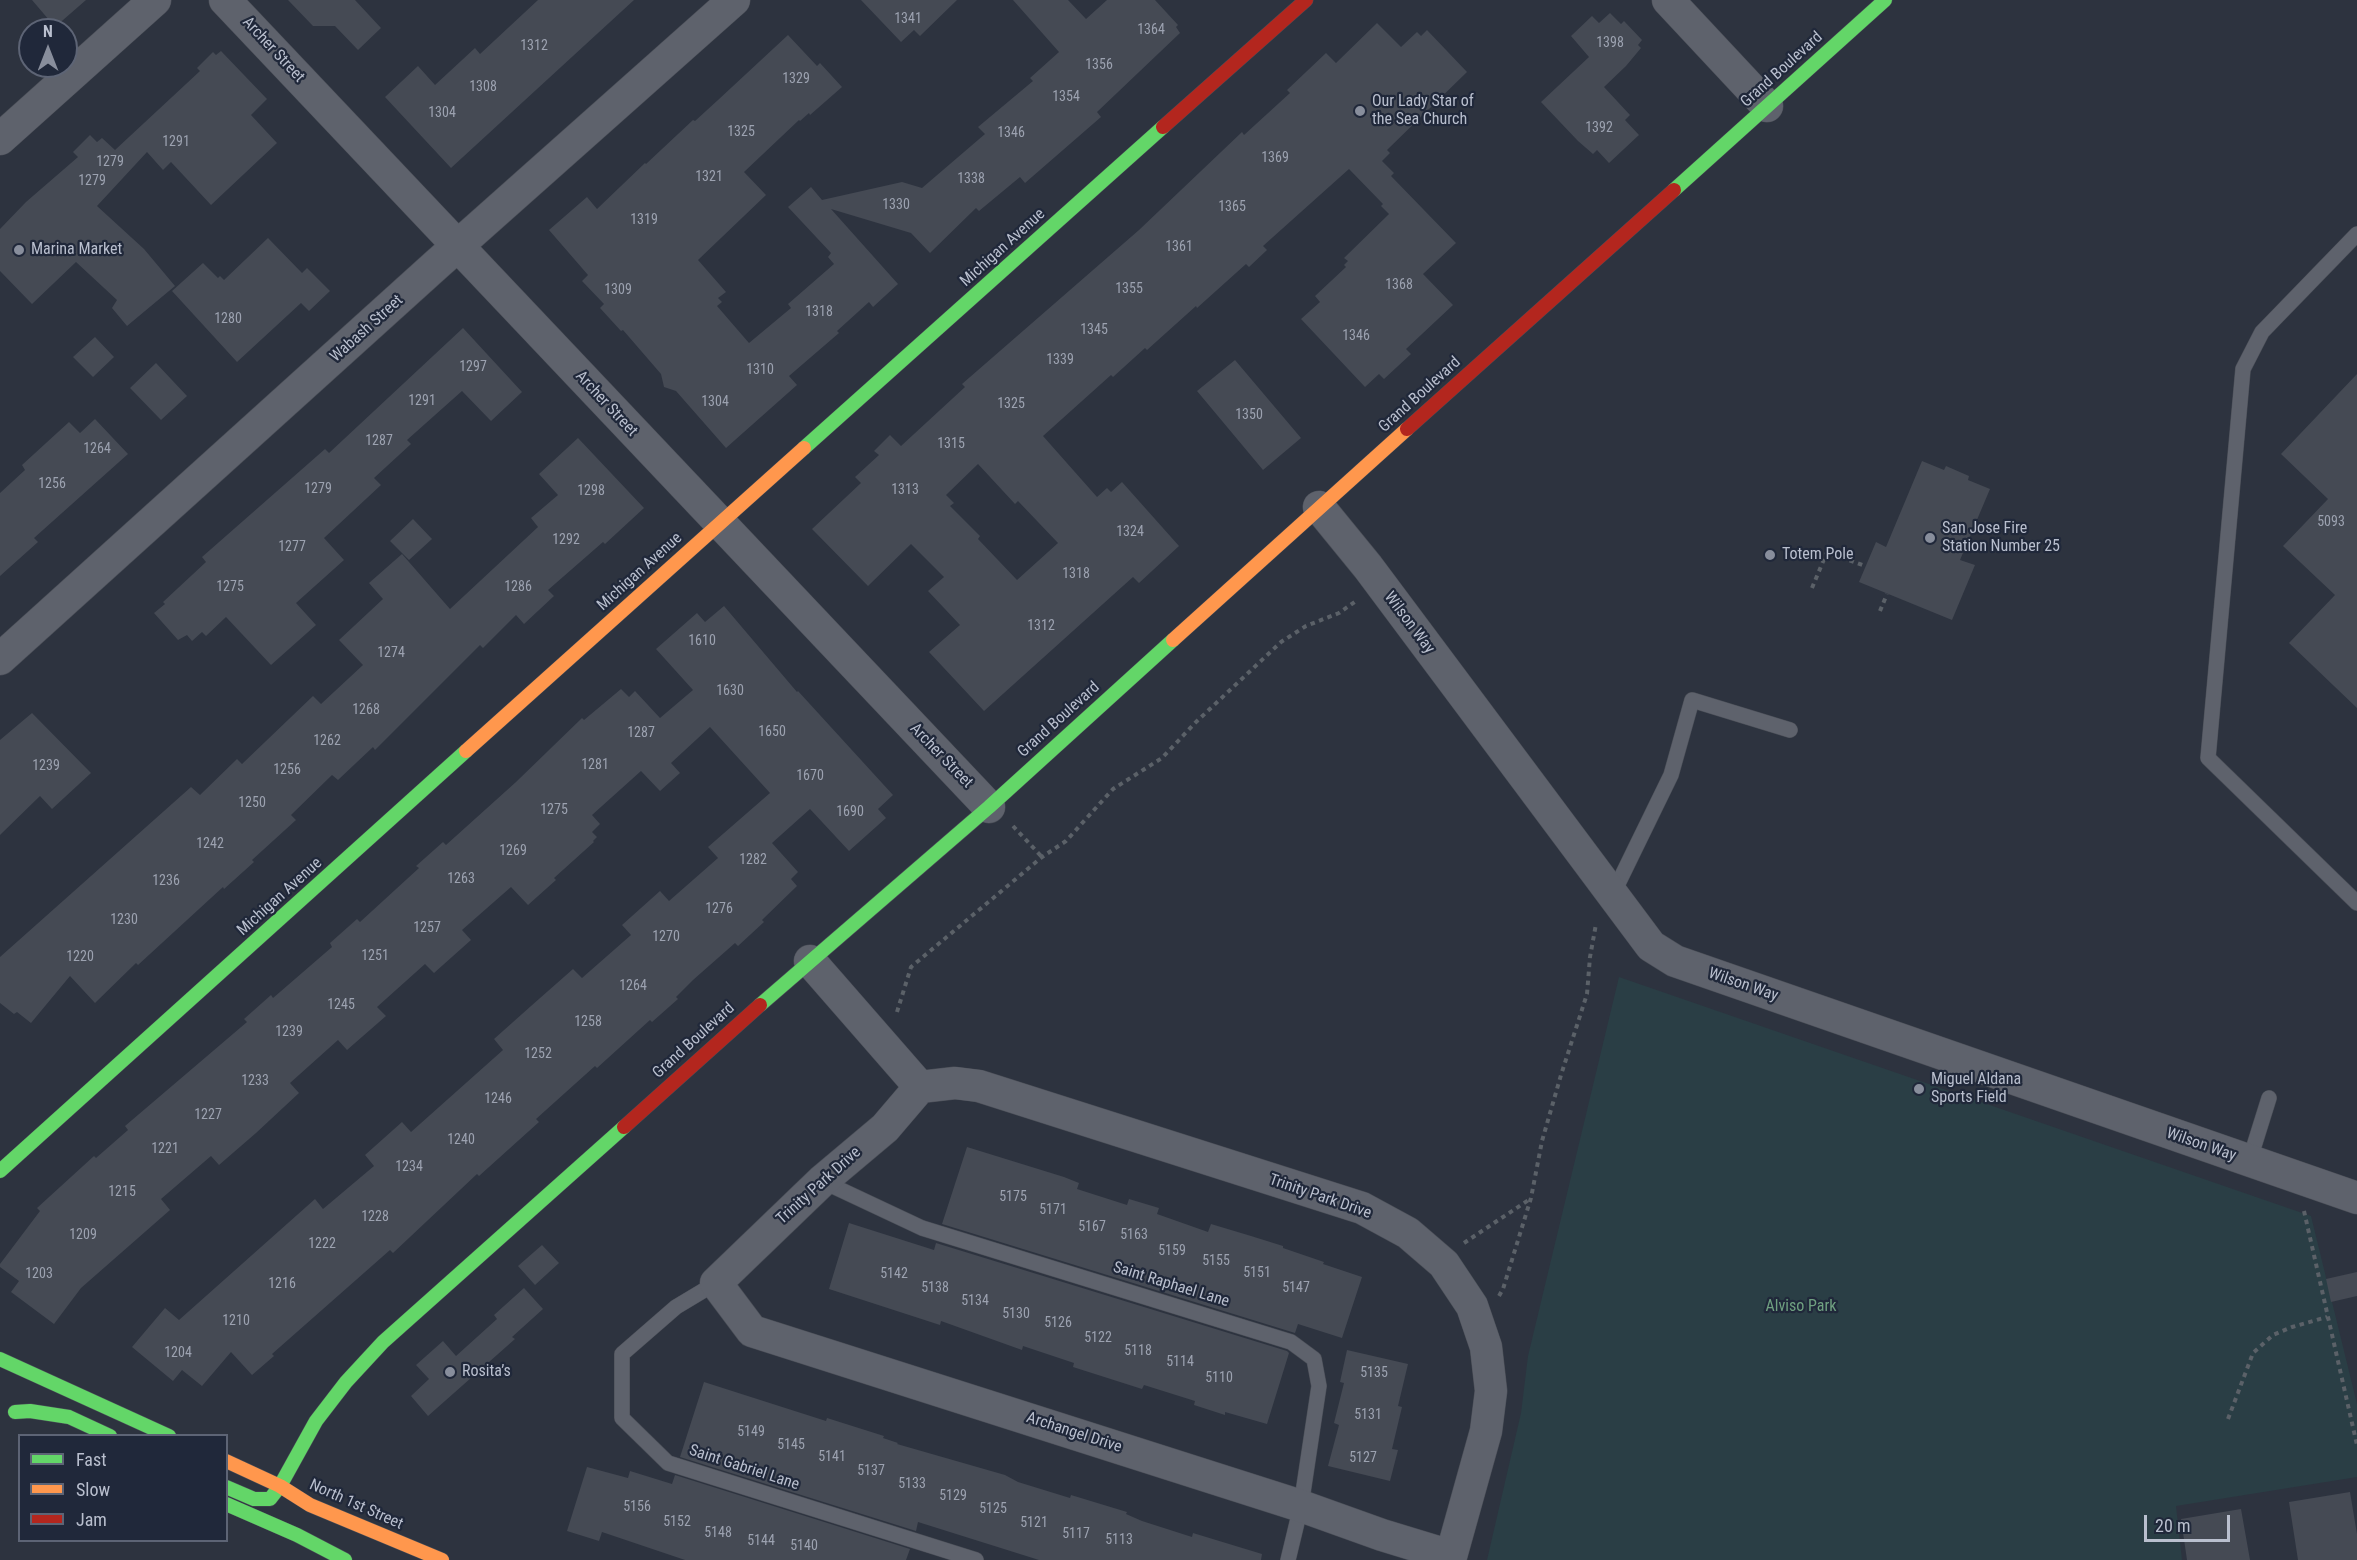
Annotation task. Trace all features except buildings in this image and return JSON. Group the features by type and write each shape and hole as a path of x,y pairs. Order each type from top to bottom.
{"street":[{"path":"0,139 155,0"},
{"name":"Archer Street","path":"225,0 719,523 998,814"},
{"name":"Wabash Street","path":"0,659 734,0"},
{"name":"Michigan Avenue","path":"0,1171 719,523 1306,0"},
{"path":"1668,0 1767,106"},
{"name":"Grand Boulevard","path":"280,1486 316,1421 346,1382 382,1342 810,961 998,814 1319,507 1885,0"},
{"name":"Wilson Way","path":"1319,507 1368,567 1651,946 1676,962 2357,1198"},
{"path":"810,961 920,1087"},
{"name":"Trinity Park Drive","path":"716,1284 822,1181 885,1128 920,1087 955,1083 979,1086 1362,1208 1408,1233 1444,1264 1472,1306 1486,1347 1491,1390 1486,1431 1450,1558"},
{"name":"Archangel Drive","path":"716,1284 752,1331 1301,1506 1450,1558"},
{"path":"0,1359 165,1434"},
{"path":"0,1406 47,1426"},
{"path":"15,1413 30,1411 69,1417 106,1434"},
{"name":"North 1st Street","path":"228,1462 280,1486 310,1505 441,1560"},
{"path":"228,1488 254,1498 270,1498 280,1486"},
{"path":"228,1505 297,1535 345,1560"}],"lane":[{"path":"2357,234 2262,332 2243,369 2208,758 2357,903"},
{"path":"1612,896 1671,775 1692,700 1790,730"},
{"path":"2249,1162 2269,1098"},
{"name":"Saint Raphael Lane","path":"822,1181 922,1228 1291,1342 1314,1359 1319,1386 1301,1506 1288,1560"},
{"name":"Saint Gabriel Lane","path":"716,1284 676,1307 622,1354 622,1418 668,1463 976,1560"}],"path":[{"path":"1812,588 1827,552 1865,566"},
{"path":"1881,611 1887,594"},
{"path":"897,1012 911,967 1042,857 1066,841 1113,789 1162,758 1196,722 1281,642 1306,626 1339,613 1356,601"},
{"path":"998,814 1042,857"},
{"path":"1497,1300 1503,1289 1531,1198 1545,1130 1587,994 1590,957 1597,924"},
{"path":"1463,1243 1531,1198"},
{"path":"2303,1207 2357,1445"},
{"path":"2228,1419 2253,1353 2273,1335 2327,1317"}],"green space":[{"name":"Alviso Park","path":"1619,977 2311,1216 2357,1404 2357,1477 2176,1506 2182,1560 1487,1560 1521,1413 1528,1356"}],"traffic: fast":[{"path":"1674,190 1885,0"},
{"path":"804,448 1163,127"},
{"path":"760,1005 989,807 1173,640"},
{"path":"0,1171 466,751"},
{"path":"228,1488 254,1499 270,1499 280,1486 316,1421 346,1382 383,1342 624,1127"},
{"path":"0,1359 165,1434"},
{"path":"15,1412 30,1411 69,1417 106,1434"},
{"path":"228,1505 297,1535 345,1560"}],"traffic: slow":[{"path":"1173,640 1407,429"},
{"path":"466,751 804,448"},
{"path":"228,1462 280,1486 310,1505 442,1560"}],"traffic: jam":[{"path":"1163,127 1306,0"},
{"path":"1407,429 1674,190"},
{"path":"624,1127 760,1005"}],"place":[{"name":"Our Lady Star of the Sea Church","path":"1360,111"},
{"name":"Marina Market","path":"19,250"},
{"name":"San Jose Fire Station Number 25","path":"1930,538"},
{"name":"Totem Pole","path":"1770,555"},
{"name":"Miguel Aldana Sports Field","path":"1919,1089"},
{"name":"Rosita’s","path":"450,1372"}]}
